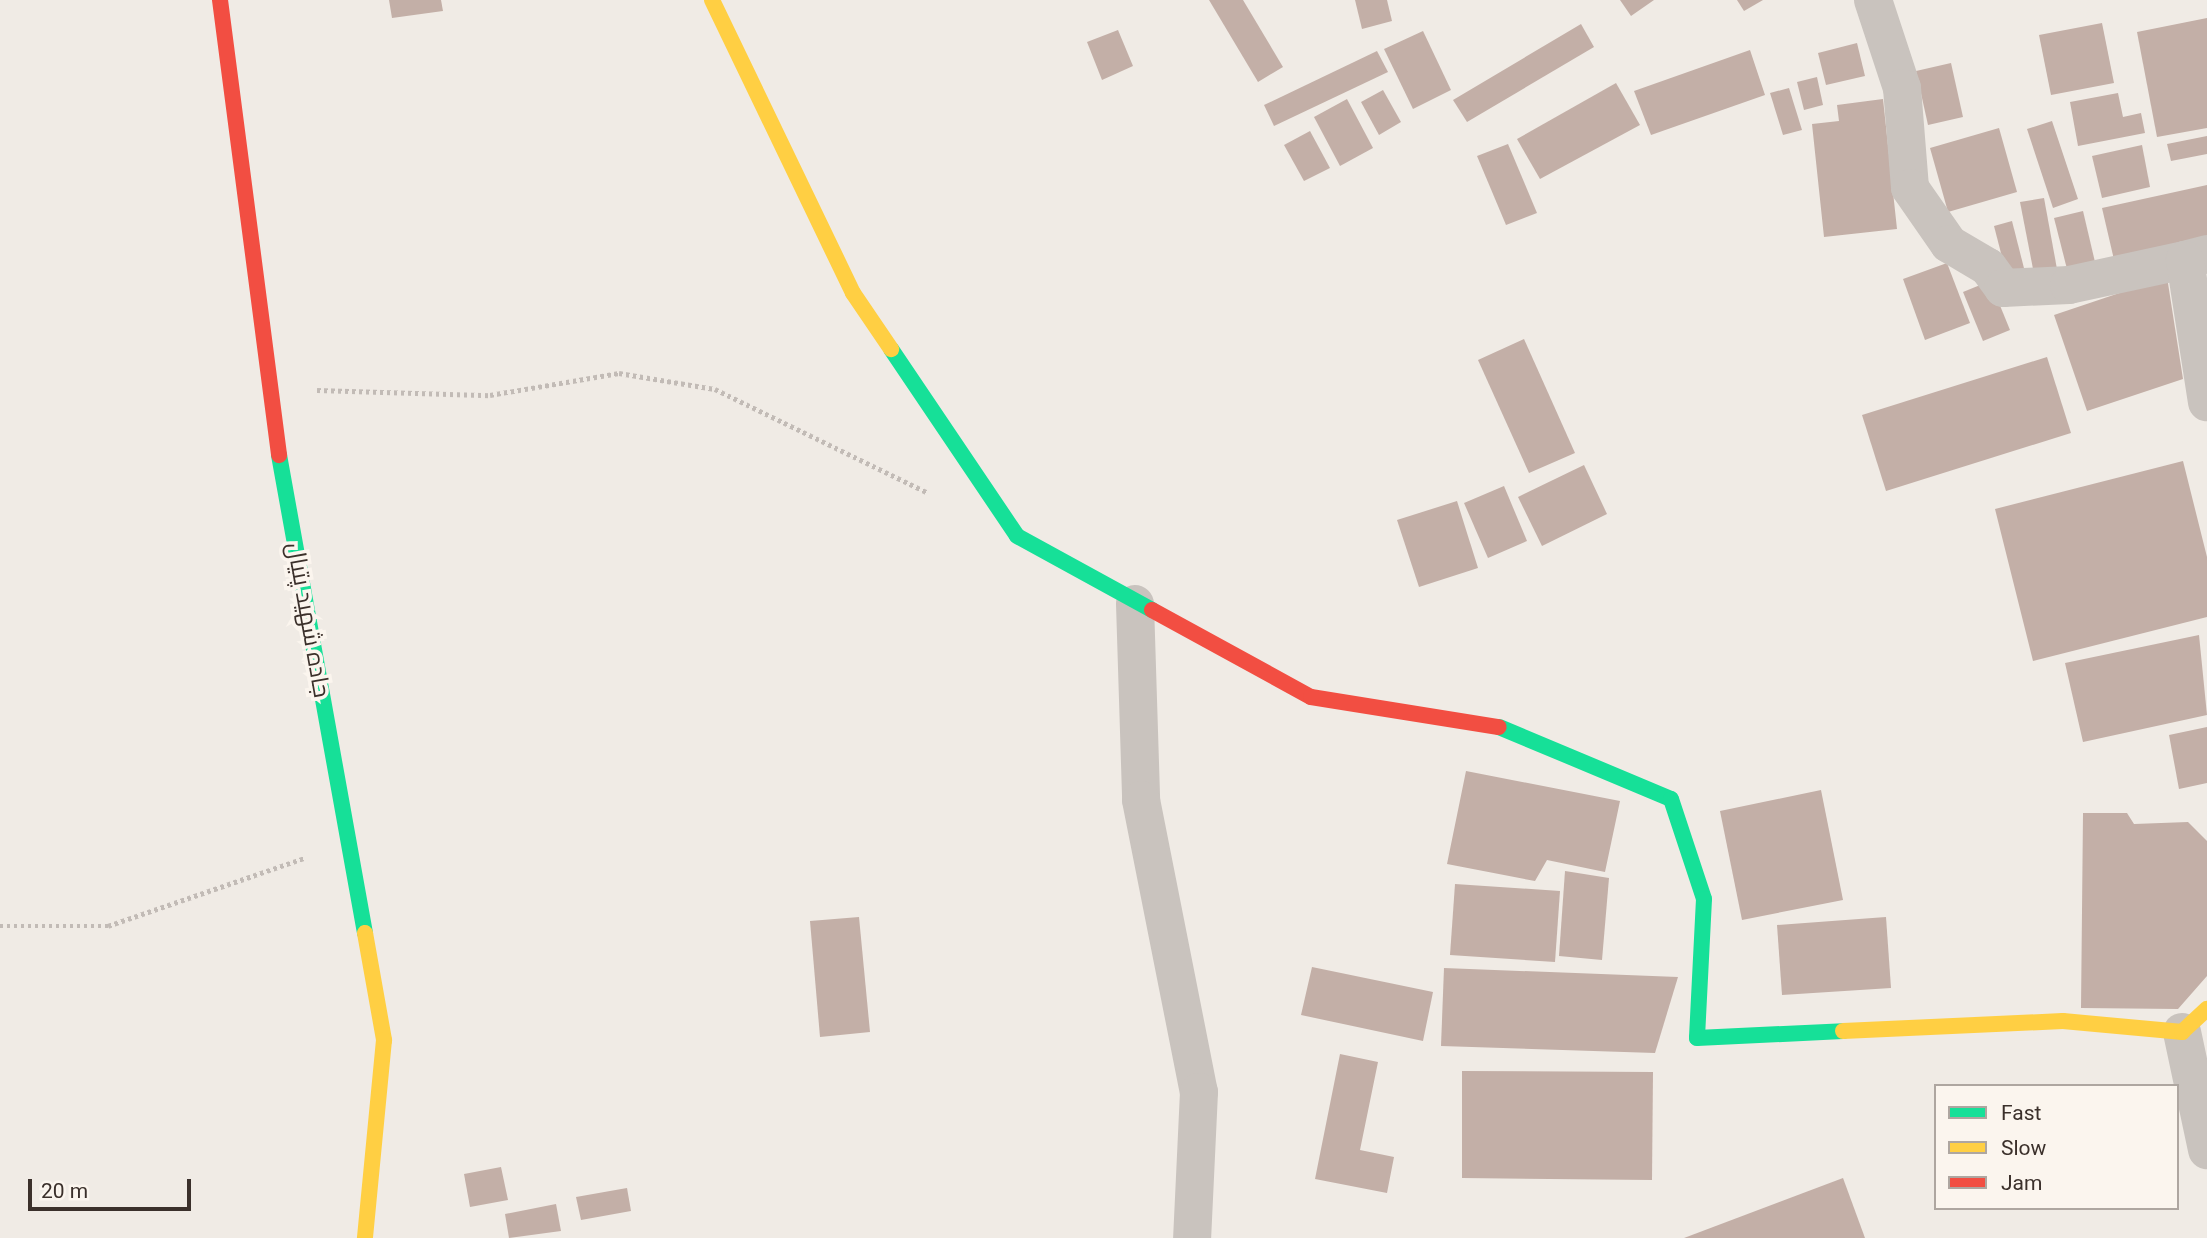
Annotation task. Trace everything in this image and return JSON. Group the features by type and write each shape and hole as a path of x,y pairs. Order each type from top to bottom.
{"street":[{"name":"جاده شهید پتیال","path":"220,0 269,388 384,1040 365,1238"},
{"path":"712,0 853,293 1017,536 1135,604 1311,697 1485,720 1671,799 1704,899 1697,1038 2063,1021 2194,1021 2207,1150"},
{"path":"1873,0 1902,88 1910,188 1949,244 1988,267 2003,288 2069,285 2196,257 2207,402"},
{"path":"1135,604 1141,800 1199,1092 1192,1238"}],"path":[{"path":"269,388 490,395 620,373 715,389 932,495"},
{"path":"0,926 108,926 348,843"}],"building":[{"path":"389,0 441,0 443,11 392,18"},
{"path":"1209,0 1243,0 1283,67 1258,82"},
{"path":"1355,0 1387,0 1392,21 1362,29"},
{"path":"1620,0 1654,0 1631,16"},
{"path":"1737,0 1763,0 1744,11"},
{"path":"2207,18 2207,128 2157,137 2137,32"},
{"path":"2102,23 2114,83 2051,95 2039,35"},
{"path":"1581,24 1594,47 1467,122 1453,100"},
{"path":"1118,30 1133,66 1102,80 1087,42"},
{"path":"1423,31 1451,90 1413,109 1384,49"},
{"path":"1857,43 1865,76 1826,85 1818,53"},
{"path":"1750,50 1765,95 1651,135 1634,91"},
{"path":"1377,51 1388,72 1274,126 1264,105"},
{"path":"1951,63 1963,117 1928,125 1916,71"},
{"path":"1817,77 1823,105 1804,110 1797,82"},
{"path":"1616,83 1640,125 1540,179 1517,139"},
{"path":"1789,88 1802,130 1783,135 1770,93"},
{"path":"1383,90 1401,122 1379,135 1361,102"},
{"path":"2118,93 2123,117 2141,113 2145,133 2078,146 2070,102"},
{"path":"1347,99 1373,148 1340,166 1314,117"},
{"path":"1883,99 1897,229 1824,237 1812,124 1839,121 1837,105"},
{"path":"2052,121 2078,199 2053,208 2027,129"},
{"path":"1999,128 2017,192 1948,212 1930,148"},
{"path":"1310,131 1330,168 1304,181 1284,145"},
{"path":"2207,136 2207,154 2171,161 2167,144"},
{"path":"1508,144 1537,213 1506,225 1477,156"},
{"path":"2142,145 2150,187 2102,198 2092,156"},
{"path":"2207,185 2207,243 2115,264 2102,208"},
{"path":"2044,198 2057,269 2034,274 2020,202"},
{"path":"2083,211 2095,262 2067,269 2054,218"},
{"path":"2012,221 2027,280 2009,284 1994,226"},
{"path":"1947,263 1970,323 1925,340 1903,279"},
{"path":"2167,277 2183,379 2087,411 2054,315"},
{"path":"1990,281 2010,330 1983,341 1963,292"},
{"path":"1524,339 1575,453 1529,473 1478,360"},
{"path":"2047,357 2071,433 1886,491 1862,415"},
{"path":"2183,461 2207,557 2207,617 2033,661 1995,509"},
{"path":"1584,465 1607,514 1542,546 1518,497"},
{"path":"1504,486 1527,541 1488,558 1464,503"},
{"path":"1457,501 1478,568 1419,587 1397,520"},
{"path":"2199,635 2207,715 2083,742 2065,663"},
{"path":"2207,727 2207,783 2179,789 2169,735"},
{"path":"1466,771 1620,801 1605,872 1547,860 1535,881 1447,864"},
{"path":"1821,790 1843,900 1742,920 1720,811"},
{"path":"2083,813 2127,813 2134,824 2188,822 2207,841 2207,976 2178,1009 2081,1008"},
{"path":"1565,871 1609,878 1602,960 1559,956"},
{"path":"1455,884 1560,891 1555,962 1450,955"},
{"path":"859,917 870,1032 820,1037 810,921"},
{"path":"1886,917 1891,988 1782,995 1777,925"},
{"path":"1312,967 1433,992 1423,1041 1301,1015"},
{"path":"1444,968 1678,977 1655,1053 1441,1046"},
{"path":"1340,1054 1378,1062 1360,1150 1394,1157 1387,1193 1315,1179"},
{"path":"1462,1071 1653,1072 1652,1180 1462,1178"},
{"path":"501,1167 508,1200 470,1207 464,1174"},
{"path":"1843,1178 1865,1238 1684,1238"},
{"path":"627,1188 631,1211 581,1220 576,1197"},
{"path":"556,1204 561,1231 509,1238 505,1214"}],"traffic: fast":[{"path":"891,349 1017,536 1152,610"},
{"path":"279,455 365,933"},
{"path":"1499,727 1671,799 1704,899 1697,1038 1843,1031"}],"traffic: slow":[{"path":"712,0 853,293 891,349"},
{"path":"365,933 384,1040 365,1238"},
{"path":"1843,1031 2063,1021 2182,1032 2207,1009"}],"traffic: jam":[{"path":"220,0 279,455"},
{"path":"1152,610 1311,697 1499,727"}]}
